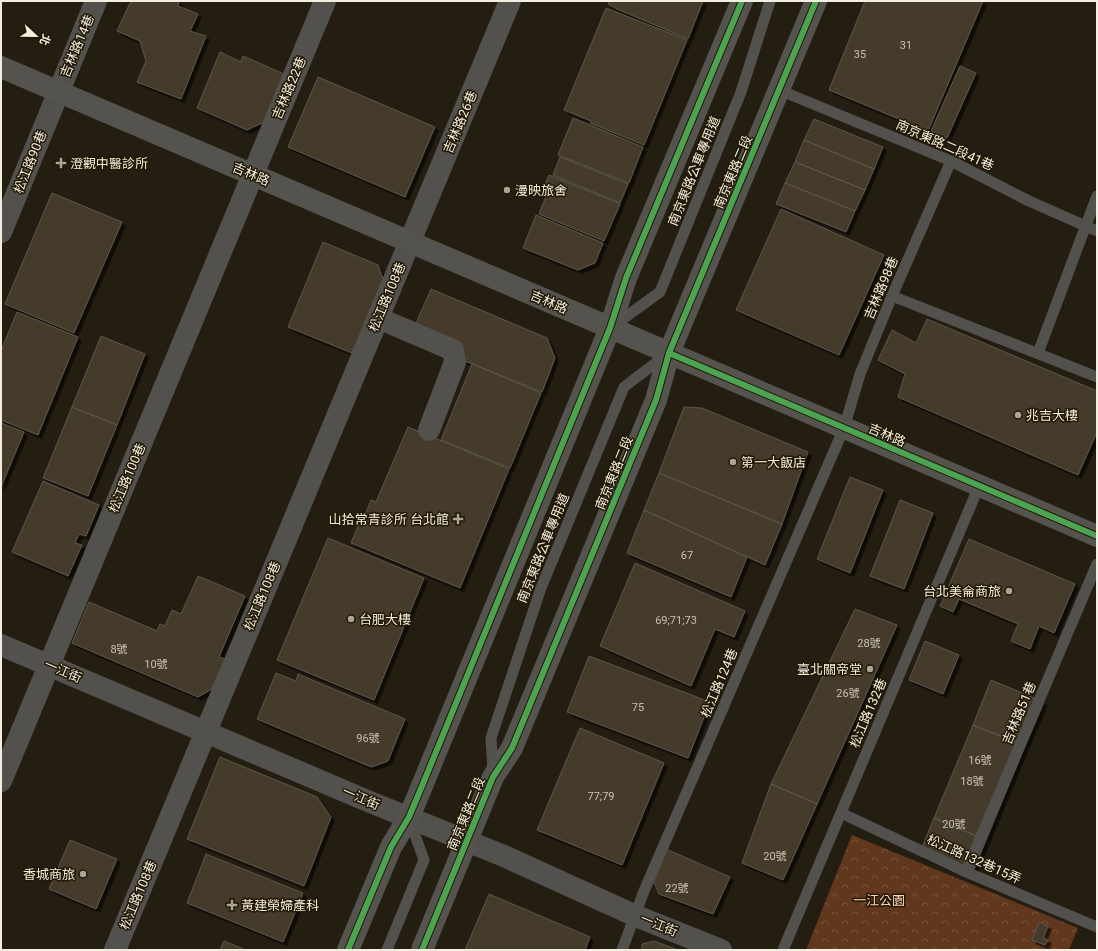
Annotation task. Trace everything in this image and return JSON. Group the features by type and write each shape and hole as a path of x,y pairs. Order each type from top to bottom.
{"main road":[{"path":"348,950 391,847 409,817 610,328 626,278 742,1"},
{"name":"南京東路二段","path":"422,950 493,777 512,748 656,400 669,353 816,1"},
{"name":"吉林路","path":"1,67 1097,536"}],"street":[{"name":"吉林路14巷","path":"58,92 96,1"},
{"name":"吉林路22巷","path":"252,175 325,1"},
{"name":"吉林路26巷","path":"409,242 510,1"},
{"name":"松江路90巷","path":"1,232 58,92"},
{"name":"松江路100巷","path":"1,781 252,175"},
{"name":"松江路108巷","path":"115,950 409,242"},
{"path":"378,318 454,350 455,362 429,430"},
{"name":"一江街","path":"1,645 467,841 636,916 721,950"}],"lane":[{"name":"南京東路公車專用道","path":"610,328 660,292 742,92 770,1"},
{"name":"南京東路二段41巷","path":"779,90 951,161 1029,201 1097,231"},
{"name":"吉林路98巷","path":"844,428 860,374 892,296 951,161"},
{"path":"1038,353 1097,196"},
{"path":"892,296 1097,377"},
{"name":"南京東路公車專用道","path":"493,777 491,738 541,588 621,394 624,387 669,353"},
{"name":"松江路124巷","path":"622,950 648,884 844,428"},
{"name":"松江路132巷","path":"783,950 979,486"},
{"name":"吉林路51巷","path":"966,872 1097,564"},
{"name":"松江路132巷15弄","path":"841,813 966,872 1097,927"},
{"path":"387,950 424,860 409,817"}],"green space":[{"name":"一江公園","path":"852,835 1078,928 1069,950 806,950"}],"building":[{"path":"131,1 179,1 178,6 198,14 190,31 206,36 181,99 137,82 146,61 140,41 117,31"},
{"path":"609,1 703,1 688,39 617,9 608,4"},
{"path":"865,1 983,1 928,131 829,90"},
{"path":"606,8 687,40 644,145 590,123 591,121 564,110"},
{"path":"220,52 241,62 243,56 284,74 264,122 247,130 197,108"},
{"path":"960,66 976,73 947,138 931,131"},
{"path":"318,77 435,127 405,197 288,147"},
{"path":"573,118 643,147 629,183 558,155"},
{"path":"814,119 883,147 874,169 804,140"},
{"path":"804,140 874,169 865,190 795,162"},
{"path":"560,157 628,184 620,203 553,175"},
{"path":"795,162 865,190 855,211 785,183"},
{"path":"549,175 620,204 604,241 539,214 547,194 542,192"},
{"path":"785,183 855,211 846,232 776,204"},
{"path":"52,193 122,222 74,333 5,304"},
{"path":"781,209 884,255 839,355 736,310"},
{"path":"536,215 603,243 595,263 578,270 523,248"},
{"path":"323,242 378,265 383,279 352,353 288,327"},
{"path":"431,289 547,338 555,358 542,392 460,359 464,349 414,328"},
{"path":"17,312 78,337 38,435 1,420 1,351"},
{"name":"兆吉大樓","path":"927,319 1097,391 1097,432 1078,475 898,397 905,374 878,360 892,330 916,343"},
{"path":"101,336 145,354 117,425 72,407"},
{"path":"472,364 541,393 510,468 441,440"},
{"path":"72,407 117,425 88,496 43,478"},
{"name":"第一大飯店","path":"684,407 702,408 808,452 782,524 659,473"},
{"path":"1,423 24,432 1,487"},
{"path":"408,427 509,469 460,588 351,543 359,524 361,525 371,500 376,502"},
{"name":"第一大飯店","path":"659,473 782,524 765,565 644,510"},
{"path":"850,477 883,490 850,573 817,559"},
{"path":"43,481 99,505 86,536 79,534 75,543 82,545 68,576 12,552"},
{"path":"900,500 933,513 904,589 870,576"},
{"path":"644,510 747,557 731,597 627,553"},
{"name":"台肥大樓","path":"328,538 424,578 374,700 277,660"},
{"name":"台北美侖商旅","path":"969,539 1075,584 1054,633 1039,626 1030,649 1011,641 1018,624 959,599 953,612 940,606"},
{"path":"635,563 745,611 734,637 715,629 691,686 600,646"},
{"path":"198,576 245,596 219,657 225,659 212,689 198,697 72,643 89,602 157,631 160,624 165,626 172,610 181,614"},
{"path":"855,609 897,625 817,804 771,784"},
{"path":"925,641 959,655 943,694 909,680"},
{"path":"589,656 710,702 688,758 567,712"},
{"path":"276,673 296,681 298,674 405,719 388,761 371,767 257,719"},
{"path":"991,680 1044,702 1025,746 973,725"},
{"path":"973,725 1025,746 986,840 934,818"},
{"path":"580,728 664,763 622,865 537,830"},
{"path":"220,757 317,797 331,817 304,886 187,839"},
{"path":"771,784 817,804 783,880 742,863"},
{"path":"934,818 986,840 971,877 919,855"},
{"name":"香城商旅","path":"70,840 117,859 96,909 49,889"},
{"path":"666,849 730,877 713,914 659,894 653,880"},
{"path":"206,854 303,893 283,942 187,903"},
{"path":"489,894 590,937 585,950 465,950"},
{"path":"1039,922 1048,926 1043,938 1048,940 1045,945 1032,940"},
{"path":"224,941 246,950 220,950"},
{"path":"654,941 678,950 642,950 642,944"}],"cycle path":[{"path":"348,950 391,847 409,817 422,786 610,328 626,278 742,1"},
{"path":"422,950 493,777 512,748 656,400 669,353 816,1"},
{"path":"669,353 1097,536"}],"place":[{"name":"澄觀中醫診所","path":"61,163"},
{"name":"漫映旅舍","path":"507,190"},
{"name":"兆吉大樓","path":"1018,415"},
{"name":"第一大飯店","path":"733,462"},
{"name":"山拾常青診所 台北館","path":"458,519"},
{"name":"台北美侖商旅","path":"1009,591"},
{"name":"台肥大樓","path":"351,619"},
{"name":"臺北關帝堂","path":"870,669"},
{"name":"香城商旅","path":"83,874"},
{"name":"黃建榮婦產科","path":"232,905"}]}
